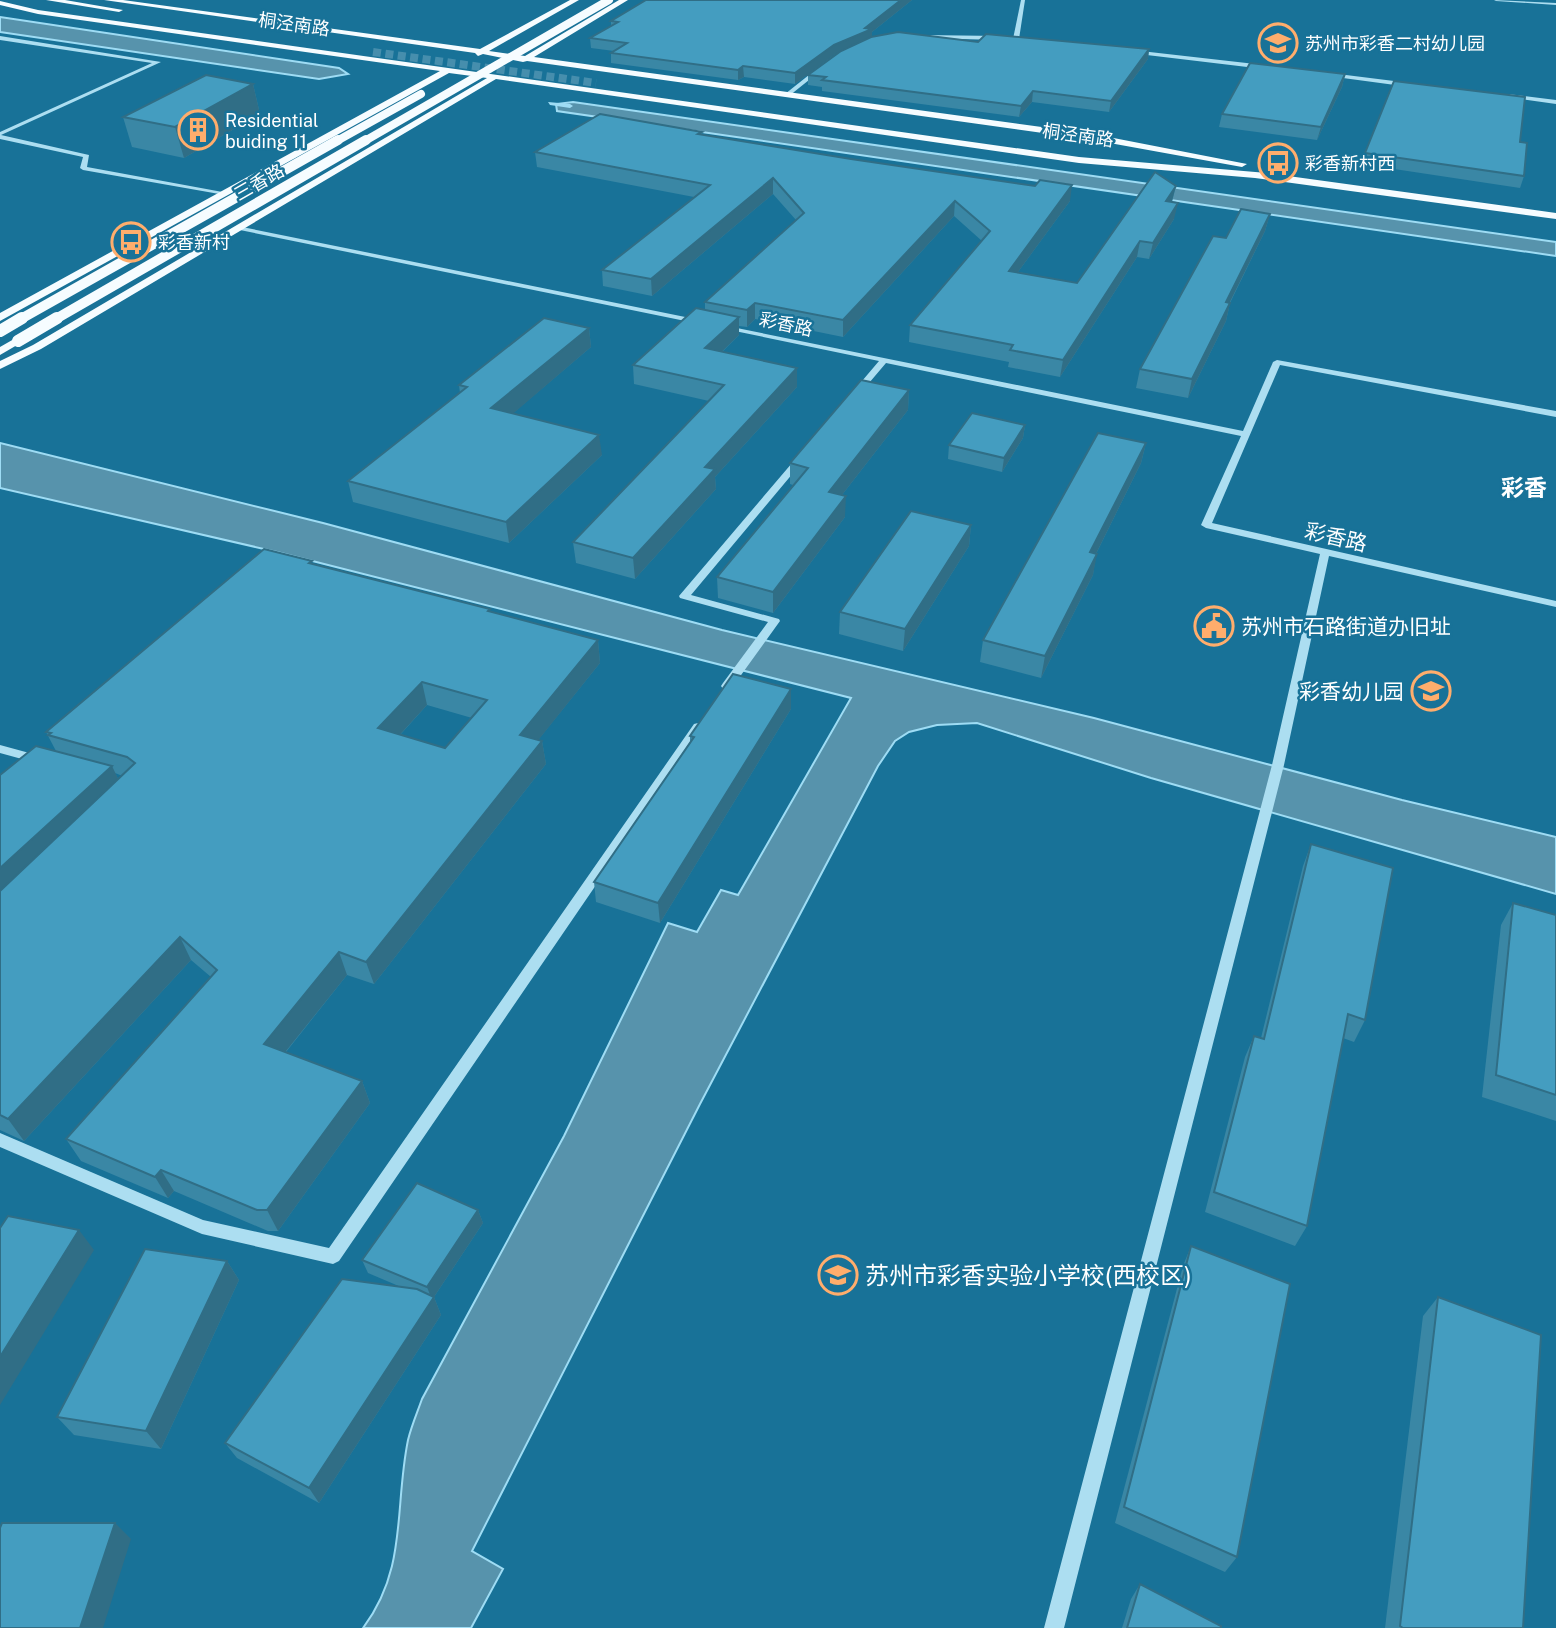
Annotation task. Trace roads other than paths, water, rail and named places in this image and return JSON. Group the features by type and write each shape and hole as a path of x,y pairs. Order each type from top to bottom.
{"main road":[{"name":"桐泾南路","path":"50,0 384,50 373,55"},
{"path":"108,0 526,58 604,73 787,94 1093,137 1269,172"},
{"path":"470,58 575,0"},
{"name":"三香路","path":"0,331 589,0"},
{"name":"三香路","path":"0,352 609,0"},
{"path":"0,365 37,347 624,0"},
{"path":"1,1 38,12 373,55 494,77 1079,160 1269,172"},
{"path":"396,48 408,42"},
{"path":"0,317 459,64"},
{"name":"桐泾南路","path":"1556,208 1269,172 594,79 604,73 1269,172 1556,216"},
{"path":"572,88 582,81"}],"street":[{"path":"1016,39 1023,0"},
{"path":"1496,0 1556,4"},
{"path":"919,37 1030,40"},
{"path":"0,38 158,62 0,136"},
{"path":"1127,51 1265,68"},
{"path":"787,94 825,65"},
{"path":"1321,74 1418,85"},
{"path":"1501,95 1556,102"},
{"path":"0,136 87,156 83,168 225,193"},
{"name":"彩香路","path":"237,228 1246,433"},
{"path":"849,401 884,360"},
{"name":"彩香路","path":"1556,414 1277,362 1206,525 1556,604"},
{"path":"0,1140 202,1227 333,1256 733,677 775,621 684,596 806,452"},
{"path":"1054,1628 1278,765 1325,552"},
{"path":"0,749 50,762"}],"water":[{"path":"0,17 339,68 348,74 319,79 0,32"},
{"path":"573,102 1556,242 1556,256 557,111 556,104"},
{"path":"0,443 323,523 722,630 1094,718 1402,800 1556,837 1556,894 1151,778 977,723 937,725 909,732 895,741 878,766 700,1104 472,1551 503,1569 471,1628 363,1628 387,1583 393,1560 408,1440 422,1399 564,1136 668,923 697,932 721,890 738,895 851,698 277,552 0,488"}],"waterway":[{"path":"550,103 570,106"}],"tunnel":[{"path":"373,52 596,83"}],"place":[{"name":"苏州市彩香二村幼儿园","path":"1278,43"},
{"name":"Residential buiding 11","path":"198,130"},
{"name":"彩香新村西","path":"1278,163"},
{"name":"彩香新村","path":"131,242"},
{"name":"苏州市石路街道办旧址","path":"1214,626"},
{"name":"彩香幼儿园","path":"1431,691"},
{"name":"苏州市彩香实验小学校(西校区)","path":"838,1275"}],"district":[{"name":"彩香","path":"1524,487"}]}
